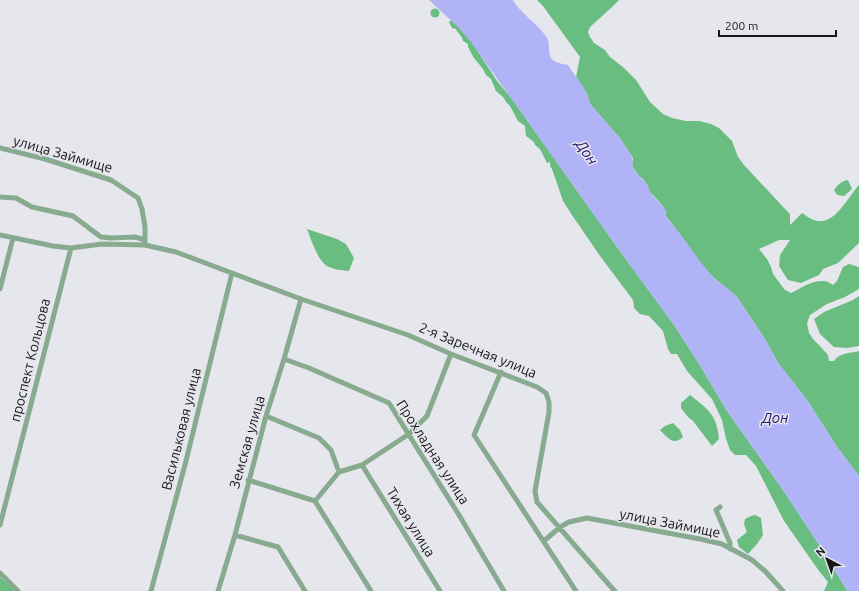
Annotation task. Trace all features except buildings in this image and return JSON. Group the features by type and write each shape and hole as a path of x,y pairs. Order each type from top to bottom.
{"street":[{"name":"улица Займище","path":"0,148 45,159 111,180 138,198 142,209 145,227 145,242"},
{"path":"0,196 16,198 32,207 73,216 101,237 135,237 145,242"},
{"path":"0,234 53,246 71,248 102,244 145,242"},
{"path":"0,289 13,238"},
{"name":"2-я Заречная улица","path":"145,242 176,252 301,299 408,335 451,354 537,387 546,393 549,402 549,412 535,491 537,502 560,527 611,590"},
{"name":"проспект Кольцова","path":"0,525 71,248"},
{"name":"Васильковая улица","path":"152,591 186,461 232,273"},
{"name":"Земская улица","path":"220,590 248,480 301,299"},
{"path":"315,501 339,472 362,465 409,434 427,416 451,354"},
{"name":"Прохладная улица","path":"284,359 309,368 389,403 459,514 504,591"},
{"path":"501,372 474,435 576,591"},
{"path":"266,416 319,438 331,450 339,472"},
{"name":"Тихая улица","path":"362,465 440,591"},
{"path":"248,480 315,501 371,591"},
{"path":"720,507 716,510 730,543 730,549"},
{"name":"улица Займище","path":"544,541 560,527 570,522 587,518 700,539 722,544 752,560 765,571 783,591"},
{"path":"235,535 278,547 305,591"},
{"path":"0,573 18,591"}],"green space":[{"path":"537,0 619,0 590,27 588,32 594,43 605,50 610,57 636,80 650,102 663,114 672,118 686,121 699,121 711,124 719,128 732,141 738,157 744,165 790,214 790,225 802,213 816,221 827,220 842,207 859,185 859,243 838,263 823,269 819,275 801,283 788,280 779,266 780,255 790,240 779,240 759,249 767,259 773,274 785,290 791,293 807,285 820,281 825,281 833,285 837,281 843,267 849,264 859,267 859,289 845,297 827,304 810,315 807,323 809,333 828,355 829,361 834,361 842,355 859,351 859,476 837,447 807,400 778,363 765,339 737,297 712,276 699,261 666,216 666,212 662,205 650,192 644,180 638,175 632,166 633,158 619,137 590,104 588,96 576,77 580,57"},
{"path":"435,8 440,13 435,18 430,13"},
{"path":"452,20 471,41 497,81 512,99 674,325 727,411 783,490 829,560 847,591 824,591 828,582 784,521 756,466 746,455 735,455 730,450 722,420 712,399 687,371 677,354 671,354 663,331 649,316 640,314 634,308 633,300 600,256 563,201 550,166 550,162 547,163 540,149 526,136 525,126 518,121 510,106 496,91 491,79 486,75 474,58 468,44 463,41 456,29 452,28 449,22"},
{"path":"847,180 852,189 844,196 837,195 834,190 838,185"},
{"path":"307,229 337,239 346,244 354,258 349,271 332,268 327,266 321,260"},
{"path":"859,296 859,346 847,348 834,347 820,334 814,319 824,312"},
{"path":"690,395 702,404 714,418 719,439 712,446 681,408 681,403"},
{"path":"673,423 680,430 683,437 676,441 671,440 660,430"},
{"path":"755,515 761,518 763,535 748,554 739,547 737,540 747,532 744,524 745,519"},
{"path":"0,577 15,591 0,591"}],"water":[{"name":"Дон","path":"429,0 513,0 520,10 541,29 545,35 549,42 551,58 561,64 568,65 583,87 590,104 619,137 632,157 634,170 647,184 651,194 665,209 666,216 669,221 679,232 699,261 713,277 737,297 765,339 778,363 807,400 837,447 859,476 859,591 847,591 829,560 783,490 727,411 674,325 471,42 458,27"}]}
